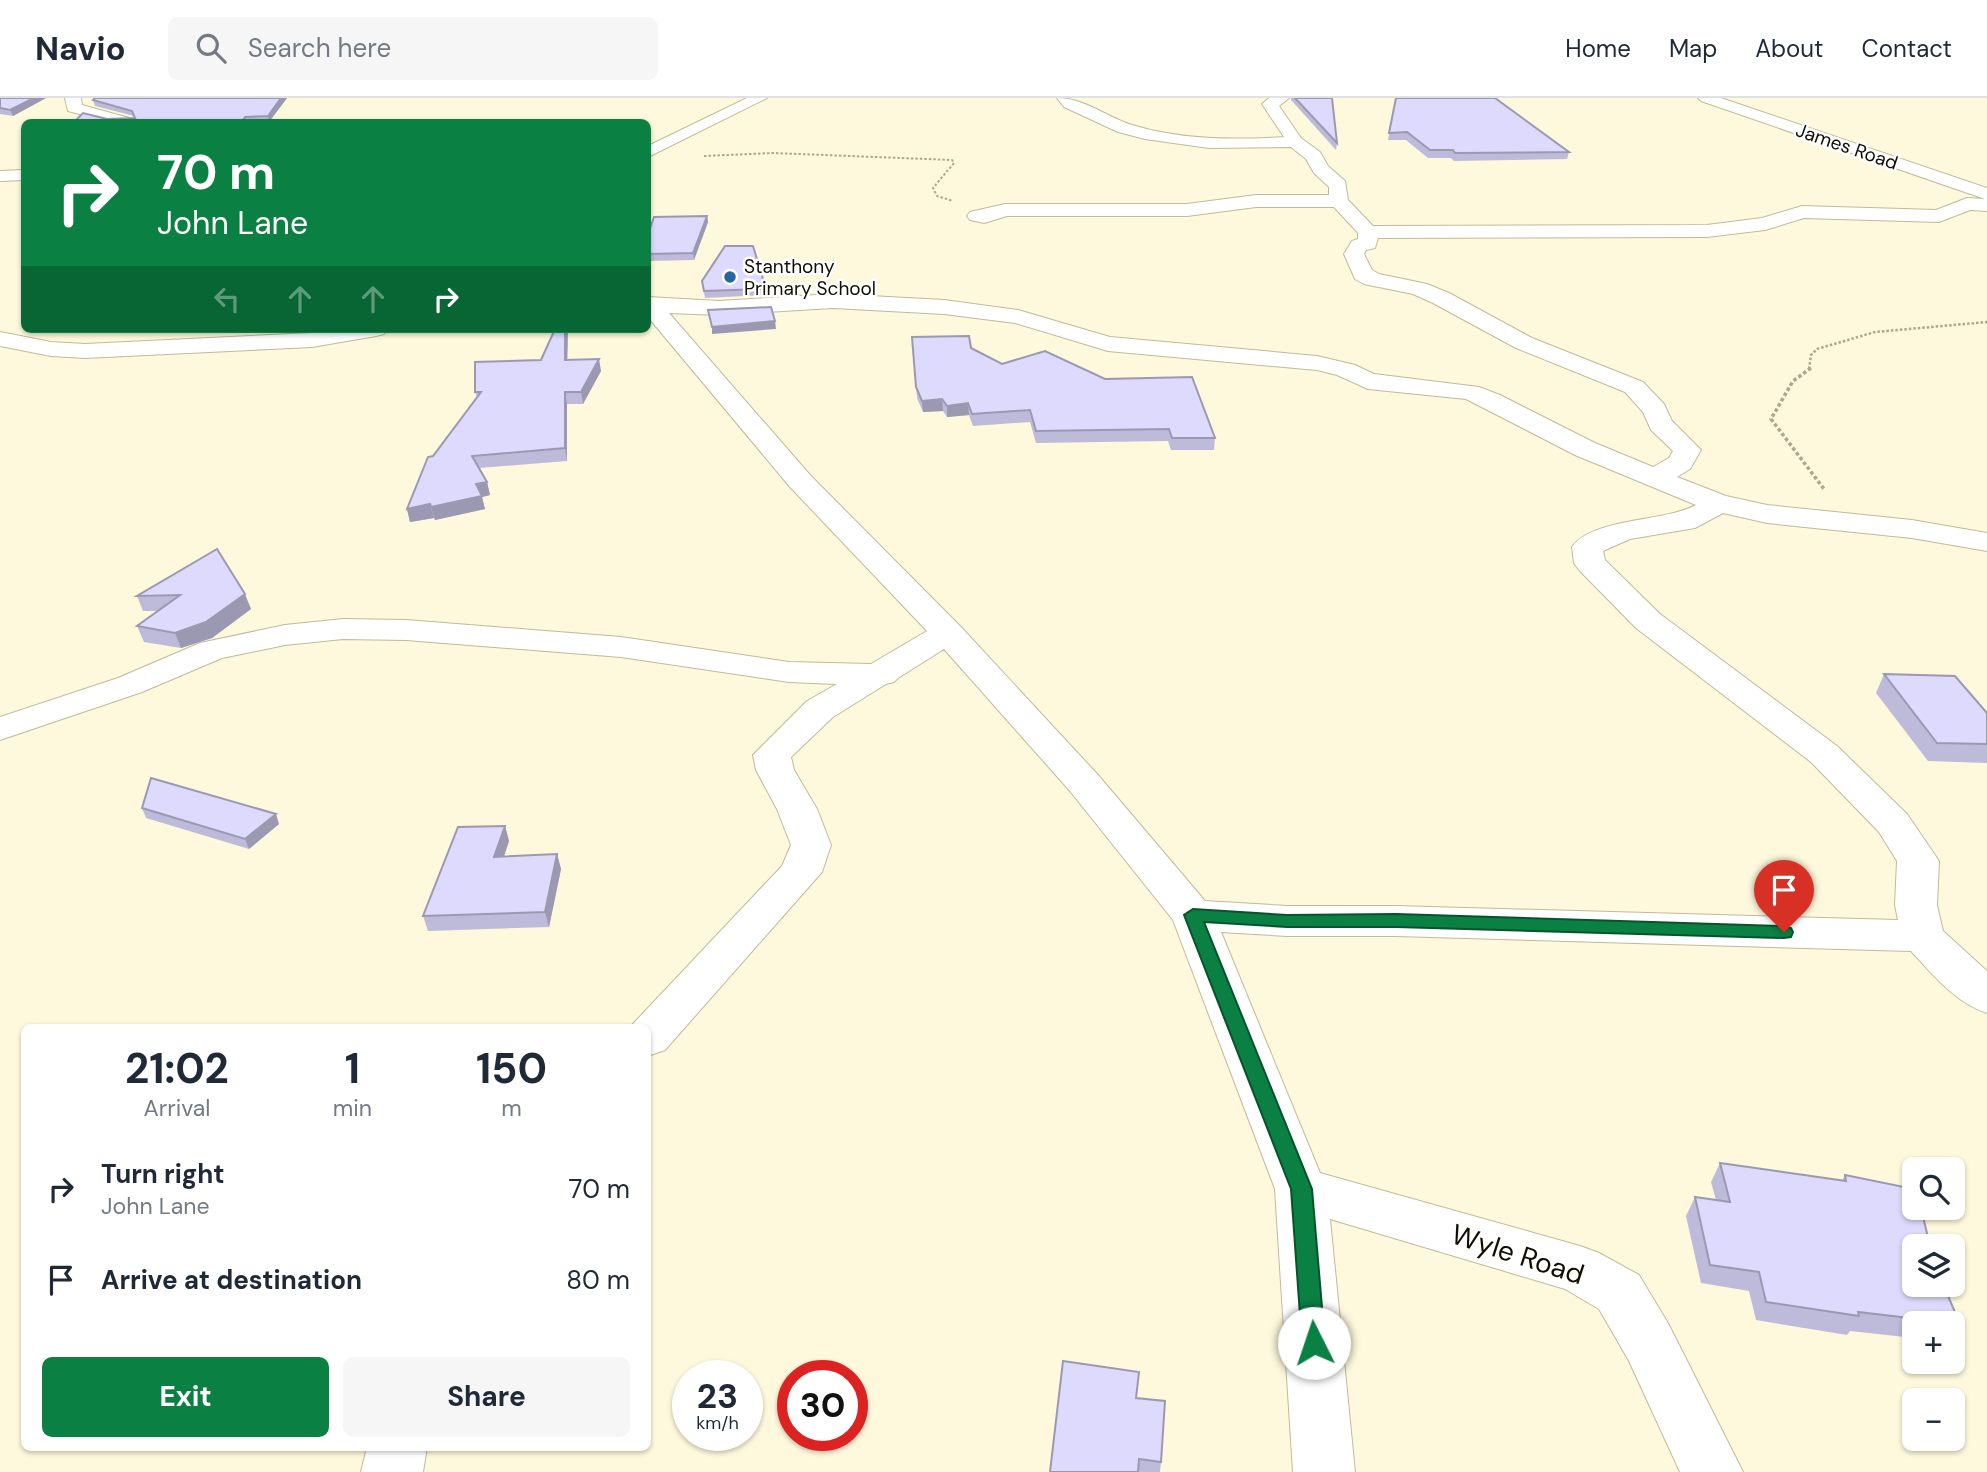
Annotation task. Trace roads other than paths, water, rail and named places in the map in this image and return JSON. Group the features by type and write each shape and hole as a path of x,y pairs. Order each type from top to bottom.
{"street":[{"path":"73,98 74,108 116,119"},
{"path":"651,151 760,98"},
{"path":"1065,98 1070,104 1123,127 1151,135 1220,145 1295,142"},
{"path":"1281,98 1269,104 1295,142 1314,156 1320,169 1338,184 1339,201 1368,232 1368,244 1359,245 1354,254 1363,274 1371,279 1419,289 1441,298 1524,343 1634,387 1655,410 1660,424 1687,450 1679,463 1653,479"},
{"name":"James Road","path":"1706,98 1987,194"},
{"path":"0,176 21,175"},
{"path":"977,216 1022,209 1187,210 1256,201 1339,201"},
{"path":"1368,232 1707,231 1765,223 1802,212 1939,216 1967,204 1987,205"},
{"path":"651,305 719,308 834,301 944,307 1018,317 1108,344 1317,362 1346,370 1368,381 1470,392 1653,479 1717,503 1767,514 1912,529 1987,542"},
{"path":"651,308 699,360 800,481 948,633 1084,783 1193,915 1301,1189 1324,1472"},
{"path":"0,339 51,349 85,351 312,340 353,333"},
{"path":"1717,503 1704,515 1665,526 1623,532 1587,547 1590,563 1648,621 1824,754 1893,823 1918,861 1916,905 1923,936 1952,967 1987,996"},
{"path":"0,729 130,685 212,650 285,635 343,629 406,630 621,647 789,672 882,674"},
{"path":"651,1035 801,872 811,845 797,809 775,770 772,755 820,709 948,633"},
{"path":"1193,915 1287,921 1396,920 1923,936"},
{"name":"Wyle Road","path":"1301,1189 1580,1270 1619,1292 1648,1343 1712,1472"},
{"path":"392,1472 396,1451"}],"place":[{"name":"Stanthony Primary School","path":"730,277"}]}
